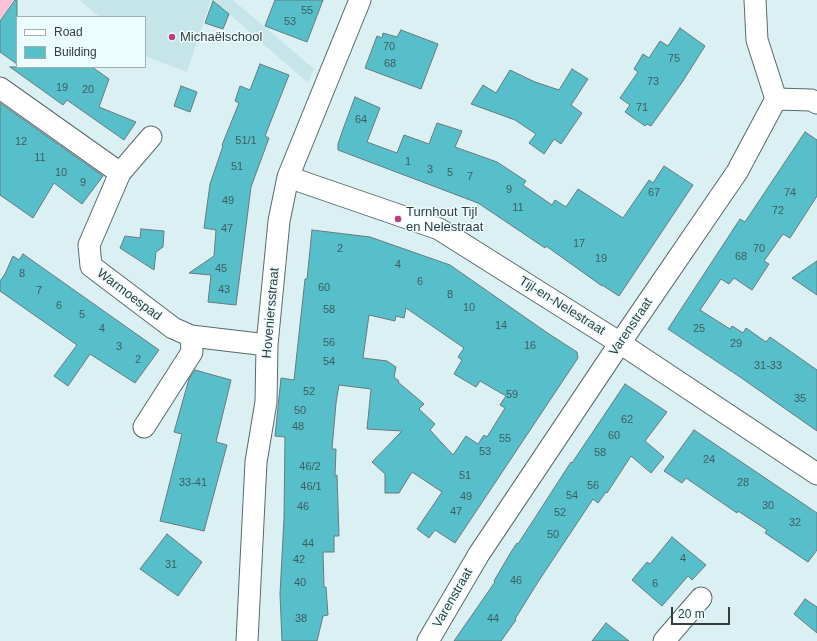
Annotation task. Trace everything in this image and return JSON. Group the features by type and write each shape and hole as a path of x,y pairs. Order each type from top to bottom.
{"street":[{"name":"Hoveniersstraat","path":"246,641 256,462 266,402 267,345 279,221 288,177 360,0"},
{"path":"755,0 757,40 776,99 811,100 817,103"},
{"path":"0,88 120,173"},
{"name":"Varenstraat","path":"428,641 479,554 620,342 737,172 776,99"},
{"name":"Warmoespad","path":"151,137 120,173 89,245 91,266 172,328 191,336 267,345"},
{"name":"Tijl-en-Nelestraat","path":"288,177 439,229 620,342 817,474"},
{"path":"144,426 192,352 191,336"},
{"path":"664,641 701,598"}],"shaded area":[{"path":"0,0 14,0 0,19"},
{"name":"Michaëlschool","path":"79,0 211,0 187,72 146,56 146,16 99,16"},
{"name":"Michaëlschool","path":"213,0 233,0 314,69 308,83"}],"building":[{"path":"15,0 17,0 16,63 0,52 0,21"},
{"path":"275,0 323,0 307,42 265,26"},
{"path":"213,1 229,14 223,29 205,23"},
{"path":"680,28 705,46 683,81 651,126 647,124 645,126 625,112 630,105 620,98 638,72 634,69 643,54 649,58 660,41 668,46"},
{"path":"401,30 438,44 421,89 365,68 377,36 382,38 383,33 397,37"},
{"path":"260,64 289,75 265,136 269,138 251,187 236,305 208,302 211,275 189,273 214,256 216,230 204,228 210,184 223,146 222,145 239,103 235,101 240,86 250,90"},
{"path":"10,67 93,68 109,79 99,107 136,122 124,140 67,100 63,105"},
{"path":"572,69 588,79 571,105 582,113 561,144 554,139 544,154 529,143 536,134 515,120 471,104 483,85 496,93 510,70 535,82 559,90"},
{"path":"181,86 197,92 190,112 174,106"},
{"path":"355,97 380,108 367,142 397,153 404,135 429,144 437,123 462,131 455,147 497,162 526,181 523,185 552,205 555,200 566,207 578,189 623,218 649,180 653,183 664,166 693,185 619,296 602,286 546,246 545,248 478,203 338,150 338,144"},
{"path":"0,103 103,176 82,204 54,183 33,218 0,195"},
{"path":"805,132 817,140 817,196 790,238 783,234 764,261 769,264 752,290 734,278 729,284 721,279 700,310 730,329 732,326 743,333 746,328 766,342 770,337 817,370 817,431 668,329 740,219 745,222"},
{"path":"141,229 164,231 163,247 156,252 154,270 120,248 125,236 140,238"},
{"path":"312,230 370,237 450,265 577,352 578,358 455,543 435,530 429,538 417,529 442,492 412,472 399,493 385,493 385,474 372,462 402,431 367,429 371,389 339,385 332,449 336,449 335,476 337,475 339,536 334,536 334,552 323,552 324,587 326,587 328,615 323,616 317,641 282,641 280,594 284,518 285,437 275,436 281,378 294,380 305,279 307,279","holes":["406,308 464,348 458,357 462,360 454,374 476,387 480,381 506,396 500,405 505,408 487,437 484,435 478,444 466,436 453,455 430,430 435,424 419,409 424,404 394,377 396,367 387,361 363,358 369,315 395,321 396,316 404,318"]},
{"path":"23,254 159,350 135,383 90,354 68,386 54,376 77,345 0,291 0,281 5,274 13,256 19,260"},
{"path":"817,261 817,295 792,278"},
{"path":"195,370 231,380 216,442 227,445 204,531 160,521 182,434 174,432 189,379"},
{"path":"625,384 667,412 645,441 664,457 651,473 631,456 607,493 606,492 598,503 593,499 501,641 454,641 495,582 494,581 511,552 517,543 518,544 571,462 572,463"},
{"path":"694,430 817,513 817,550 808,562 765,533 767,530 738,511 737,513 686,478 682,483 664,471"},
{"path":"167,534 202,562 178,596 140,569"},
{"path":"672,537 706,565 692,580 688,576 662,606 632,580 647,562 650,564"},
{"path":"805,599 817,607 817,633 794,614"},
{"path":"606,623 629,641 592,641"}],"place":[{"name":"Michaëlschool","path":"172,37"},
{"name":"Turnhout Tijl en Nelestraat","path":"398,219"}]}
